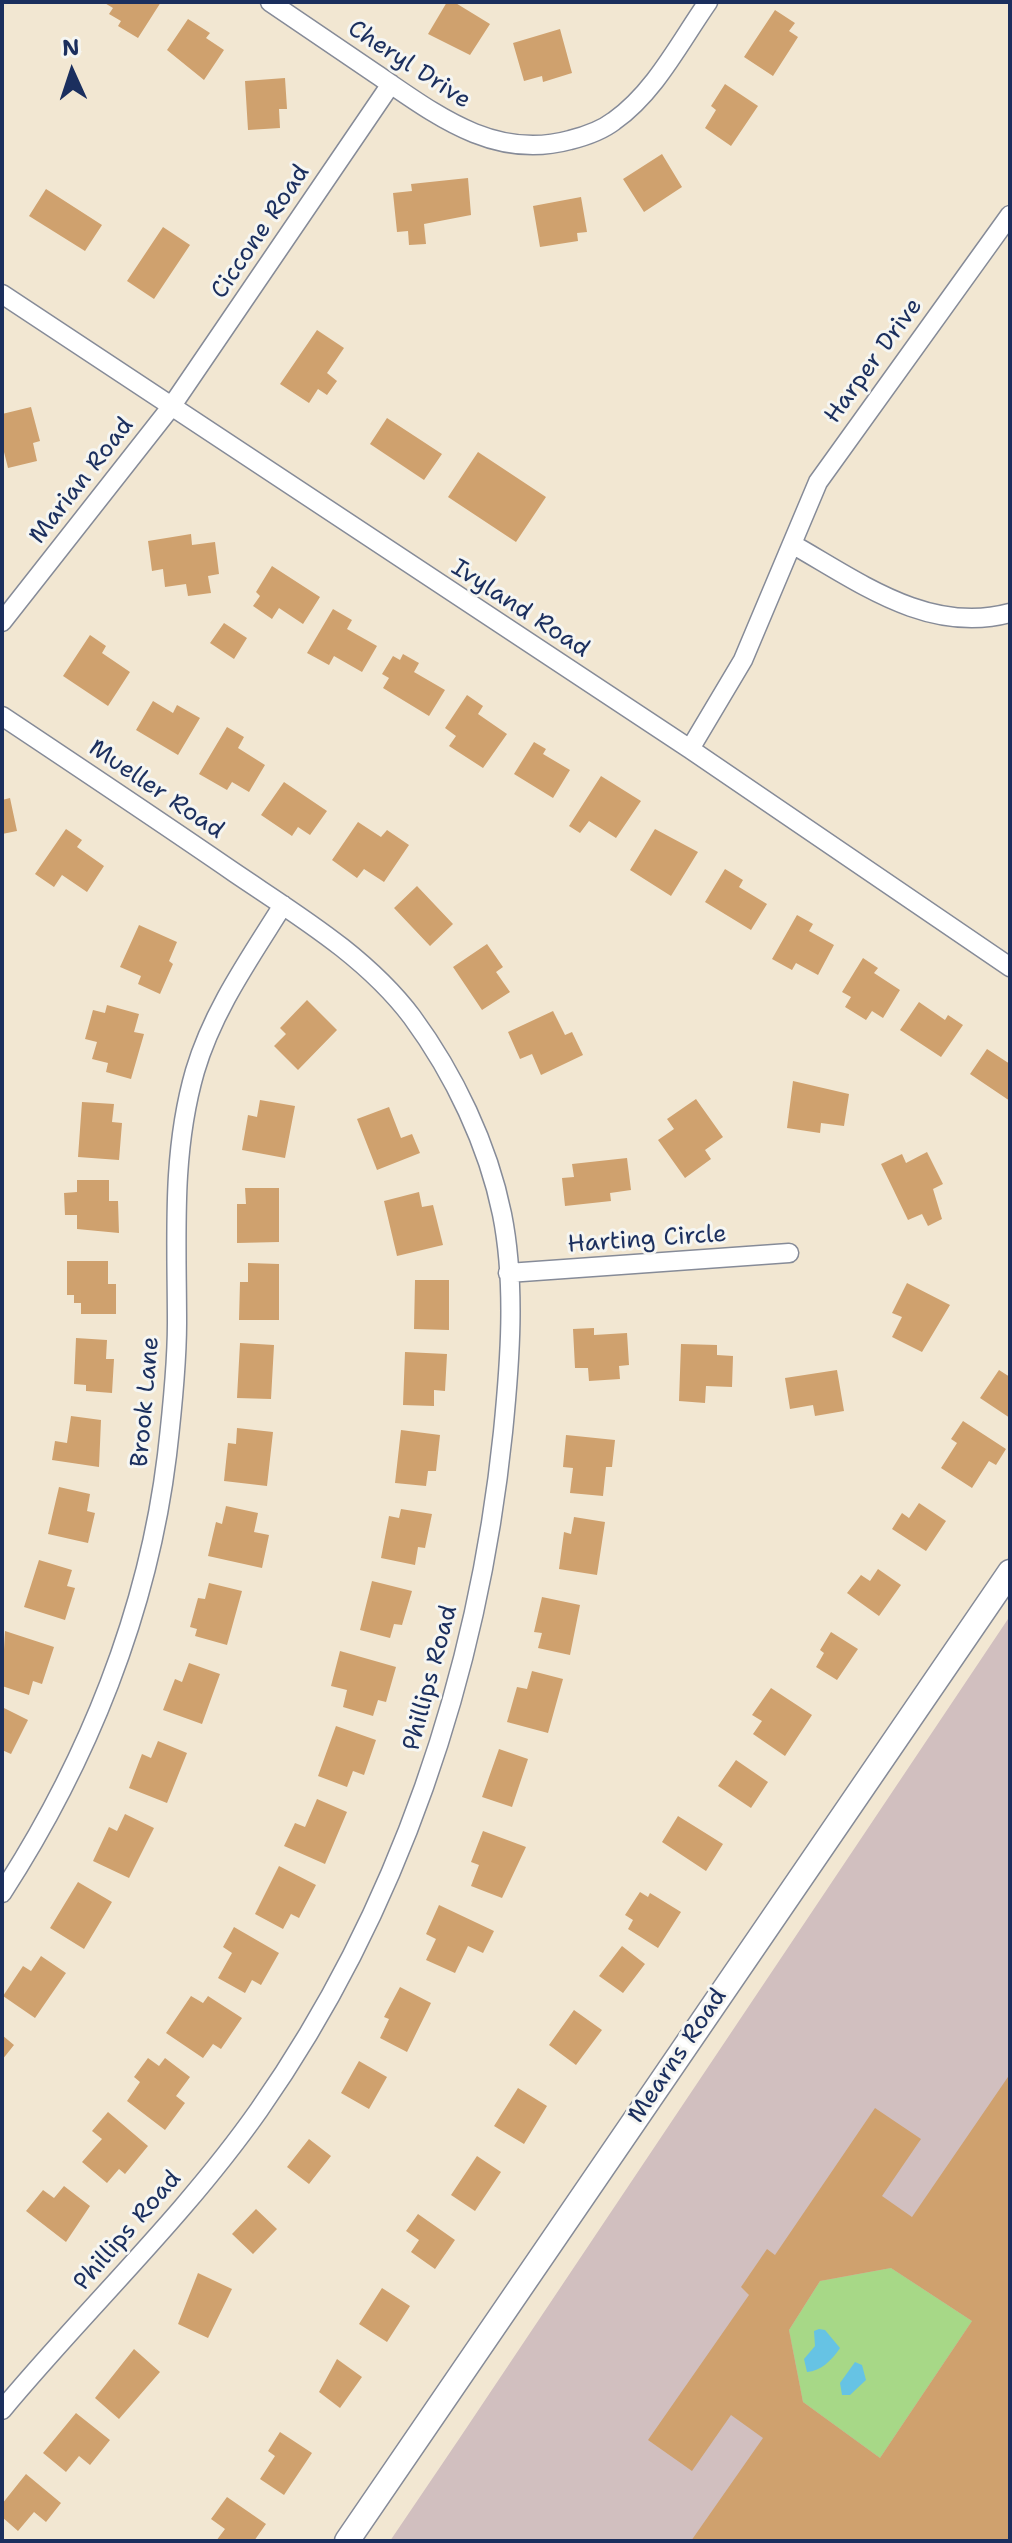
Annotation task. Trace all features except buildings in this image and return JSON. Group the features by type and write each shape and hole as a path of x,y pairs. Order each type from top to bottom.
{"street":[{"name":"Cheryl Drive","path":"270,2 391,84 471,133 504,144 559,143 592,134 613,122 636,103 708,2"},
{"name":"Ciccone Road","path":"171,407 391,84"},
{"name":"Harper Drive","path":"690,749 729,689 818,482 1010,215"},
{"name":"Ivyland Road","path":"2,294 690,749 1010,967"},
{"name":"Marian Road","path":"2,622 171,407"},
{"path":"792,544 897,603 942,617 989,619 1010,613"},
{"name":"Mueller Road","path":"2,716 283,905"},
{"name":"Phillips Road","path":"2,2410 177,2214 259,2110 339,1977 387,1880 447,1722 485,1563 505,1407 508,1273 503,1220 493,1177 471,1121 412,1017 341,946 283,905"},
{"name":"Brook Lane","path":"2,1893 74,1765 117,1666 132,1619 159,1506 167,1456 176,1364 175,1203 186,1104 196,1067 229,991 283,905"},
{"name":"Harting Circle","path":"508,1273 789,1253"},
{"name":"Mearns Road","path":"347,2541 1010,1572"}],"shaded area":[{"path":"1010,1616 1010,2541 390,2541 457,2442"}],"green space":[{"path":"891,2268 972,2321 880,2458 803,2402 789,2330 820,2281"}],"water":[{"path":"825,2330 840,2348 826,2364 807,2372 804,2359 815,2346 814,2331"},
{"path":"855,2362 862,2365 866,2380 850,2395 842,2395 840,2383"}]}
